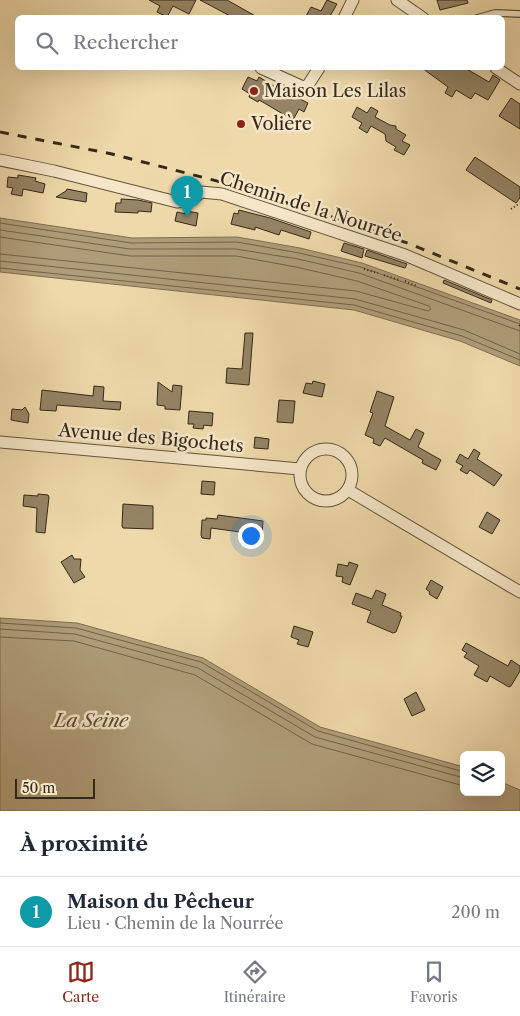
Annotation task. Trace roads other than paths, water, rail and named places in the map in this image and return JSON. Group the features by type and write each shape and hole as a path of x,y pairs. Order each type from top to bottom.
{"street":[{"path":"346,15 353,0"},
{"path":"397,0 419,15"},
{"path":"265,70 303,87 308,85 317,70"},
{"path":"499,70 520,84"},
{"name":"Chemin de la Nourrée","path":"0,160 177,202 192,200 201,192 222,194 405,255 520,304"},
{"name":"Avenue des Bigochets","path":"0,442 300,469"},
{"path":"332,449 346,458 352,474 351,482 348,490 341,497 333,501 315,500 302,487 299,478 300,469 308,455 316,450 332,449"},
{"path":"348,490 520,592"}],"lane":[{"path":"488,15 495,13 520,14"}],"water":[{"path":"0,218 132,238 237,237 300,248 362,263 520,320 520,366 460,341 354,310 0,272"},
{"name":"La Seine","path":"0,618 77,623 203,658 320,727 460,766 460,796 505,796 505,784 520,790 520,811 0,811"}],"railway":[{"path":"0,132 112,154 221,182 360,226 410,244 520,289"}],"place":[{"name":"Maison Les Lilas","path":"254,91"},
{"name":"Volière","path":"241,124"},
{"name":"Maison du Pêcheur","path":"187,217"}]}
